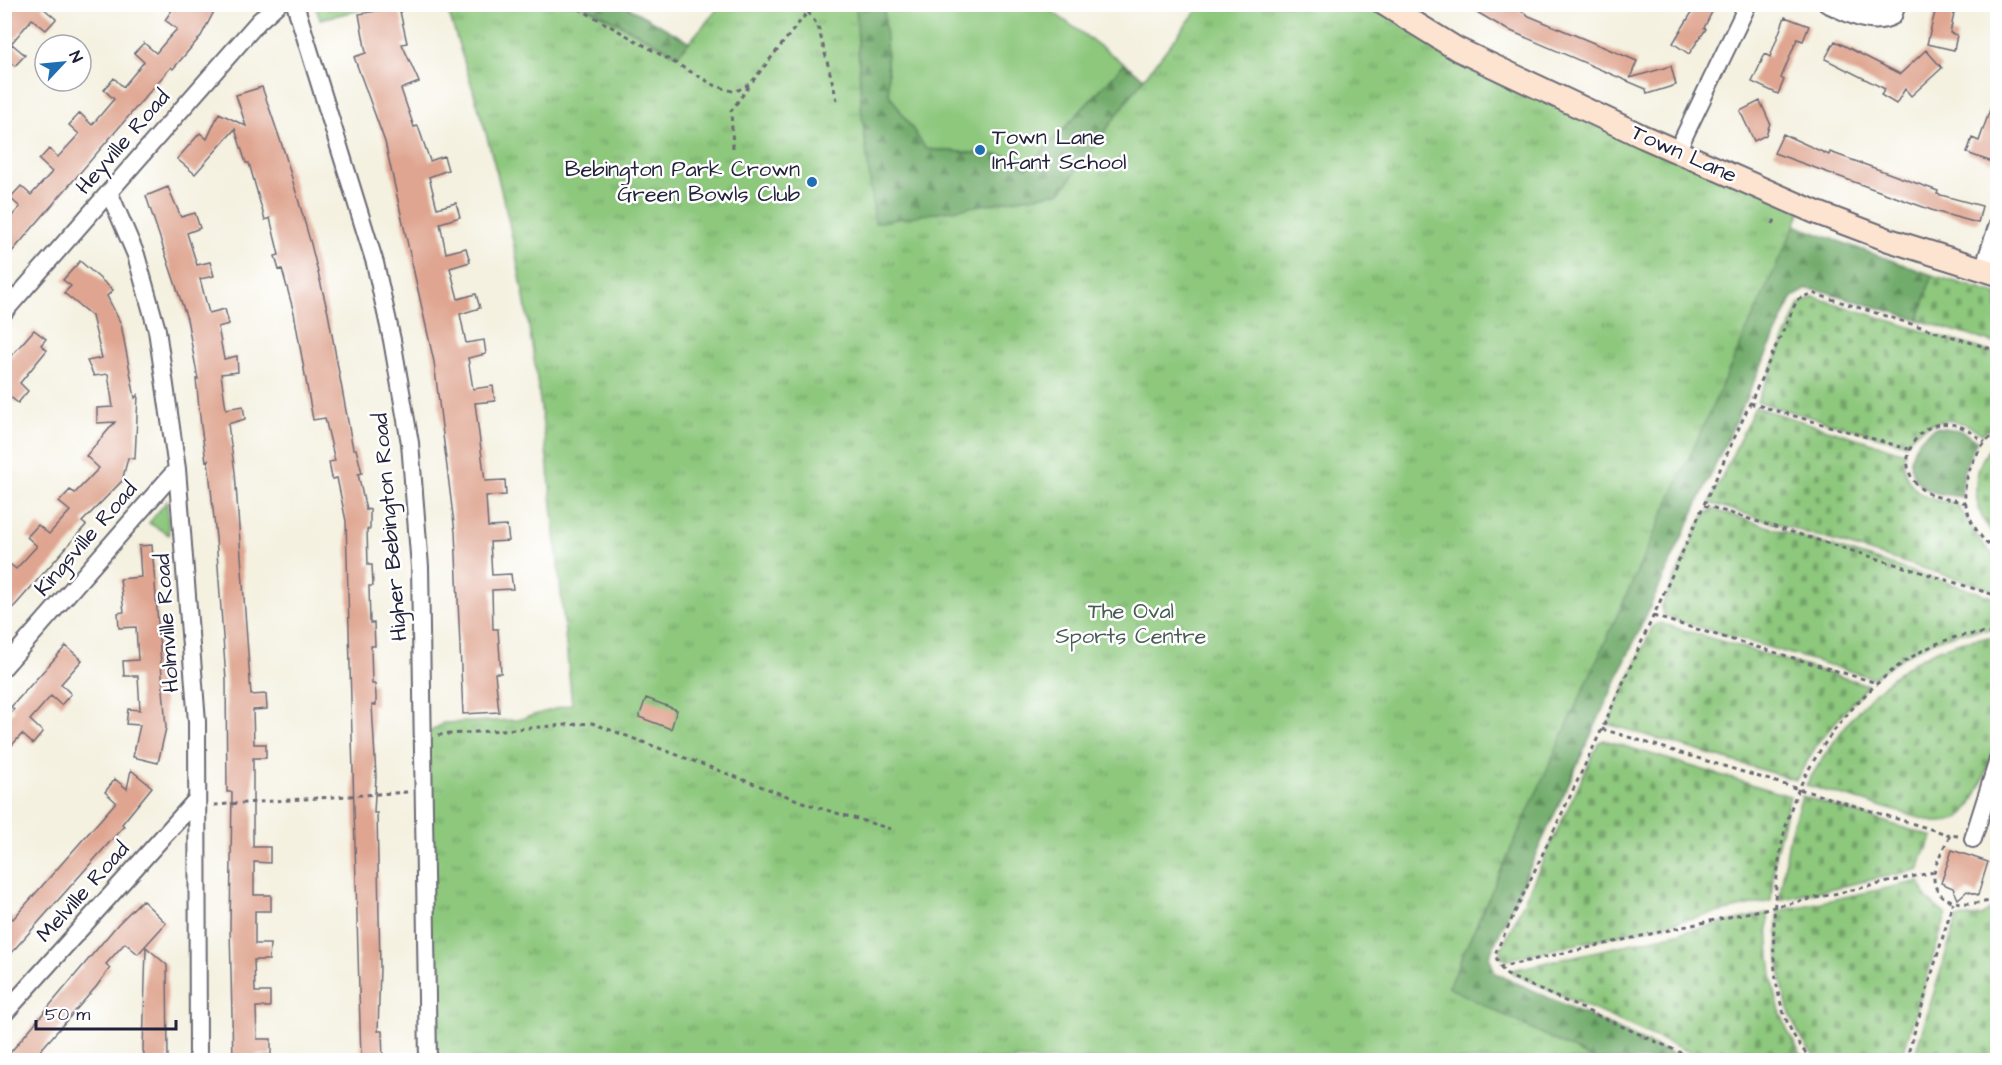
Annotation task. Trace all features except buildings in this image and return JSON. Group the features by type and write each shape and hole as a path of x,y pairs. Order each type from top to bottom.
{"main road":[{"name":"Town Lane","path":"1384,4 1457,49 1677,152 1815,212 1889,240 1990,272"}],"street":[{"name":"Heyville Road","path":"4,312 259,21 278,4"},
{"name":"Higher Bebington Road","path":"295,4 375,263 392,340 410,443 418,533 424,736 428,1060"},
{"path":"1677,152 1748,4"},
{"path":"1827,4 1870,21 1884,21 1893,16 1897,4"},
{"name":"Holmville Road","path":"109,192 136,255 157,330 177,469 193,648 197,722 198,1060"},
{"path":"1990,272 1998,224"},
{"name":"Kingsville Road","path":"4,667 177,469"},
{"path":"1974,839 1998,760"},
{"name":"Melville Road","path":"4,1014 196,803"}],"path":[{"path":"571,4 714,85 735,92 751,83"},
{"path":"733,148 731,111 814,4"},
{"path":"808,12 818,26 837,100"},
{"path":"1697,1060 1507,975 1500,967 1495,954 1602,729 1797,300 1812,293 1998,351"},
{"path":"1750,403 1908,449"},
{"path":"1966,503 1934,496 1924,490 1910,472 1906,460 1908,449 1915,437 1936,425 1959,426 1985,442"},
{"path":"1998,432 1985,442 1974,457 1964,496 1973,524 1988,546 1998,553"},
{"path":"1704,505 1998,596"},
{"path":"1653,616 1877,683"},
{"path":"1812,1060 1792,1031 1775,985 1774,908 1784,837 1803,778 1847,715 1877,683 1904,662 1926,649 1961,636 1998,633"},
{"path":"424,736 592,723 816,807 891,829"},
{"path":"1602,729 1950,835"},
{"path":"196,803 425,791"},
{"path":"1500,967 1934,872 1935,884 1942,896 1953,903 1967,906 1991,901 1998,893"},
{"path":"1906,1060 1953,903"}],"green space":[{"path":"315,4 383,5 320,19"},
{"name":"The Oval Sports Centre","path":"1202,4 1384,5 1803,207 1448,987 1594,1060 428,1060 424,736 443,723 517,720 572,704 544,436 520,276 497,173 446,5 582,5 678,55 721,5 856,5 861,108 875,223 1061,192 1144,78"},
{"path":"584,5 624,5 690,42 678,55"},
{"name":"Town Lane Infant School","path":"856,5 1043,5 1144,78 1061,192 1008,156 926,149 861,108"},
{"path":"856,5 884,5 889,94 926,149 1008,156 1027,168 1124,64 1144,78 1061,192 874,223 861,108"},
{"path":"1794,225 1932,275 1919,320 1823,291 1807,289 1793,297 1489,956 1495,973 1685,1060 1594,1060 1447,988"},
{"path":"1932,275 1997,294 1997,344 1919,320"},
{"path":"1814,297 1997,354 1997,425 1982,434 1961,423 1941,421 1922,428 1905,444 1757,402 1800,304"},
{"path":"1755,407 1905,453 1906,475 1915,488 1937,501 1954,502 1984,545 1997,558 1997,591 1710,502"},
{"path":"1936,427 1959,430 1977,440 1964,470 1961,497 1928,490 1913,475 1911,457 1914,448 1927,433"},
{"path":"1997,440 1997,540 1988,529 1982,516 1976,490 1981,464 1987,451"},
{"path":"167,501 169,535 149,523"},
{"path":"1712,509 1997,598 1997,630 1963,632 1931,642 1873,678 1665,617 1661,608 1703,517"},
{"path":"1660,623 1868,685 1819,741 1796,780 1608,724 1653,626"},
{"path":"1981,638 1997,638 1998,727 1990,761 1979,788 1973,801 1961,816 1952,821 1934,822 1806,785 1838,735 1877,690 1924,656 1951,645"},
{"path":"1604,740 1790,796 1775,855 1771,901 1505,960 1500,956 1501,950 1599,742"},
{"path":"1802,796 1933,837 1922,858 1920,869 1779,900 1790,833"},
{"path":"1920,881 1926,898 1946,915 1901,1060 1818,1060 1805,1044 1788,1009 1780,971 1778,911"},
{"path":"1997,905 1997,1060 1913,1060 1957,918 1981,916"},
{"path":"1768,913 1771,971 1779,1008 1785,1026 1805,1060 1707,1060 1514,974 1512,970"}],"place":[{"name":"Town Lane Infant School","path":"980,150"},
{"name":"Bebington Park Crown Green Bowls Club","path":"812,182"}]}
